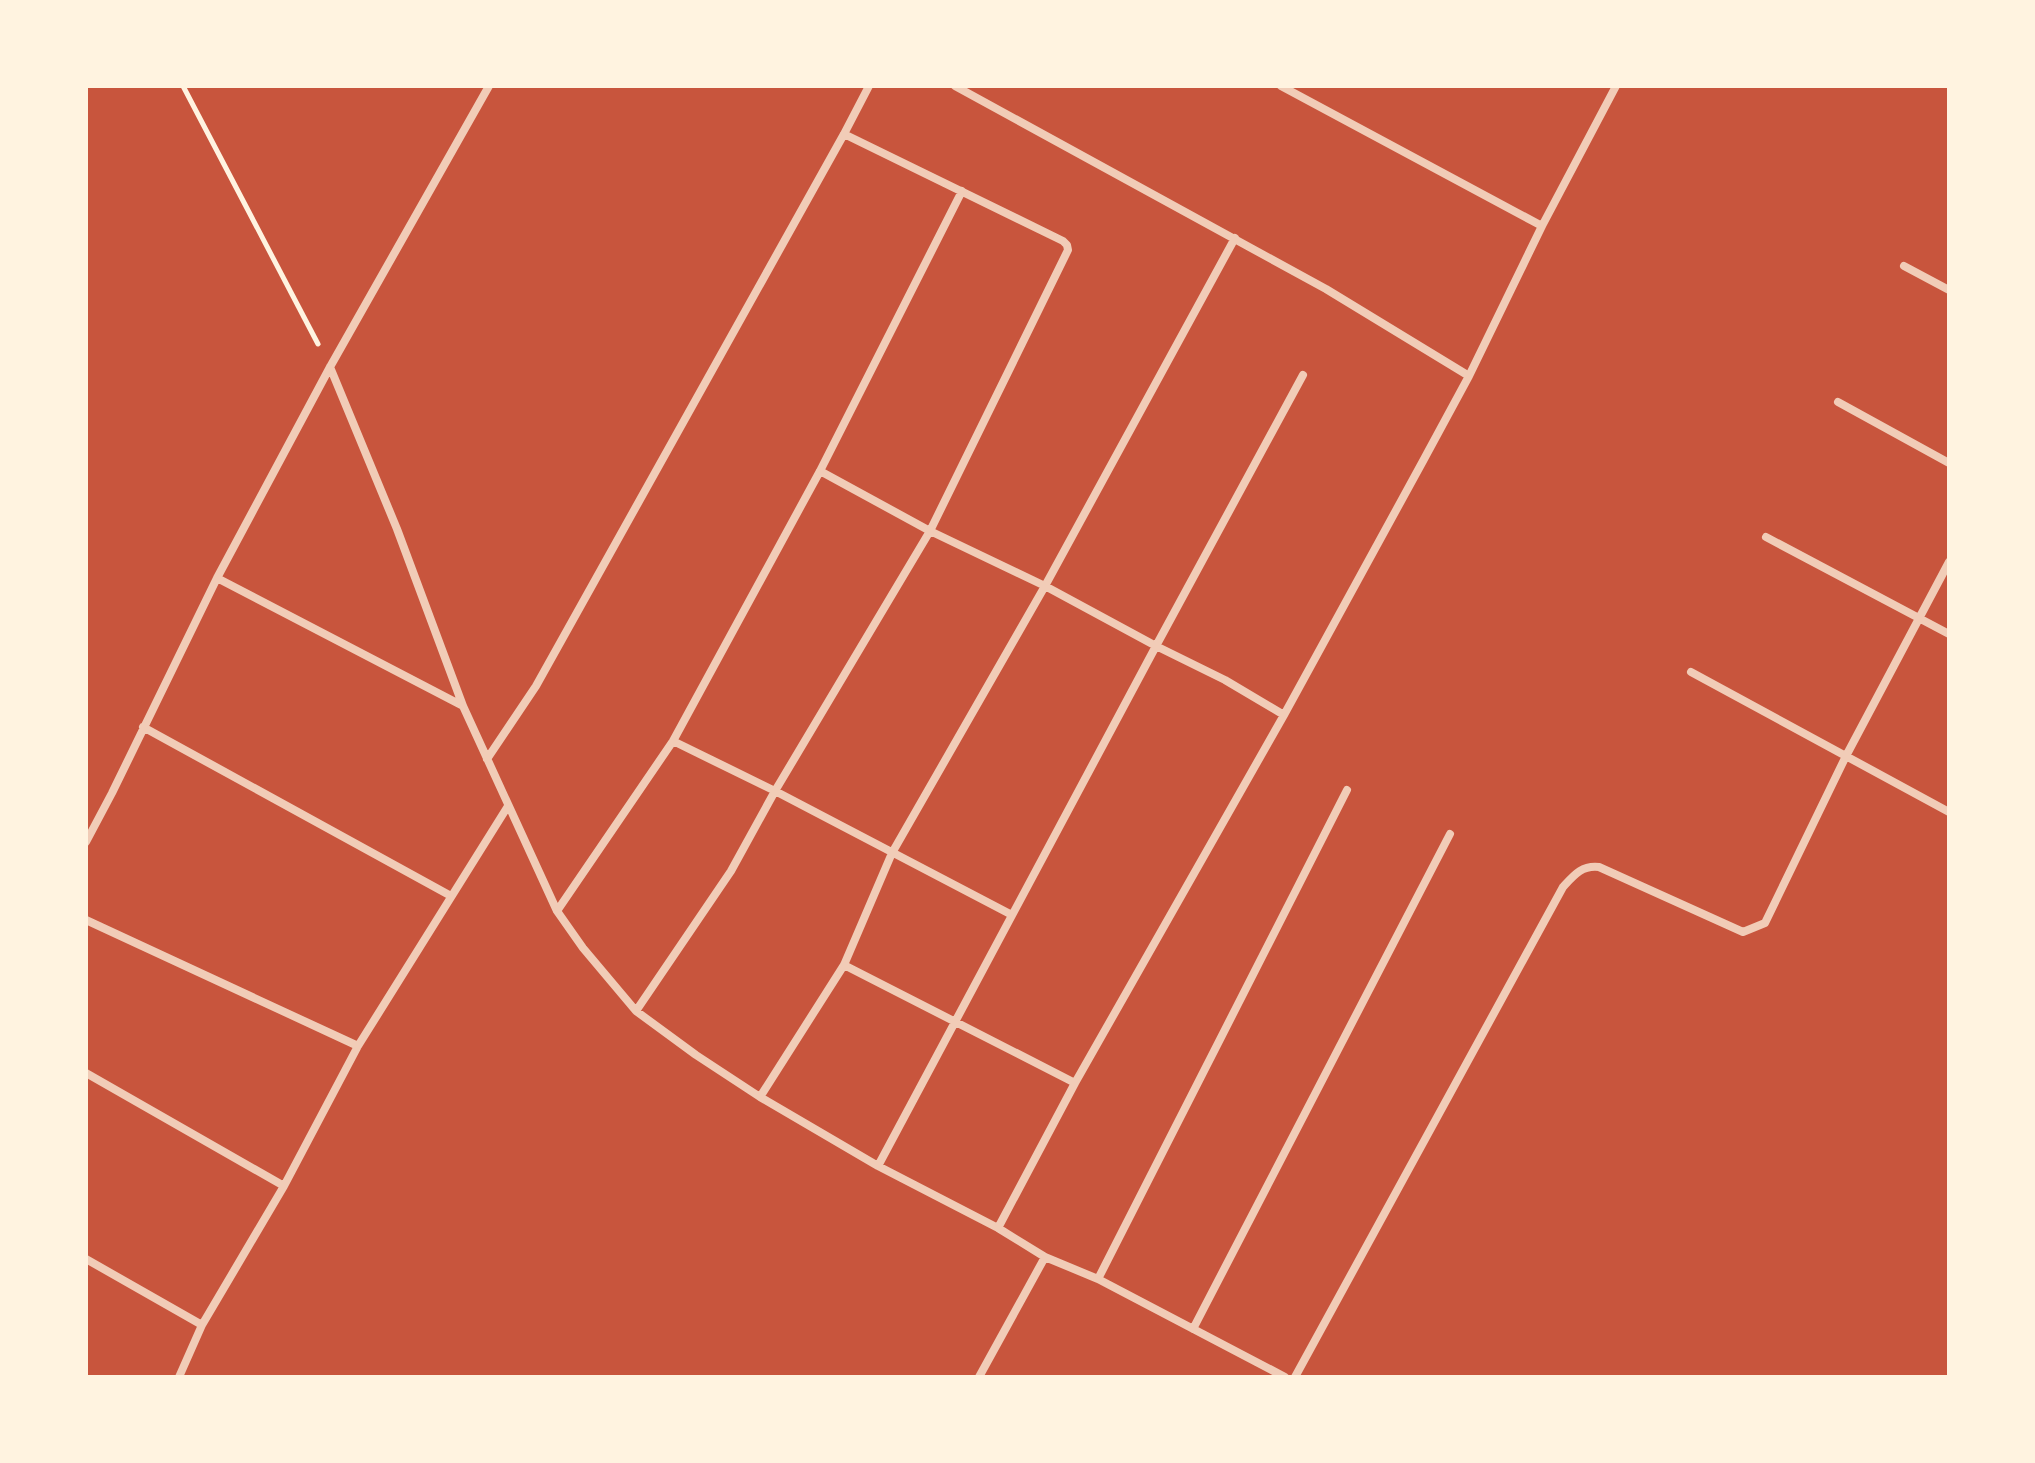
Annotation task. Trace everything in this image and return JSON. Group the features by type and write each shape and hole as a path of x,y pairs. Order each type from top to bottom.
{"street":[{"path":"86,842 217,578 330,367 489,86"},
{"path":"487,759 536,686 869,86"},
{"path":"955,86 1326,289 1469,376"},
{"path":"1281,86 1542,226"},
{"path":"998,1228 1075,1083 1284,715 1469,376 1611,87"},
{"path":"636,1011 731,871 775,791 930,531 1068,250 1063,241 844,134"},
{"path":"557,911 673,741 820,471 962,191"},
{"path":"760,1097 844,965 892,853 1045,586 1235,238"},
{"path":"1904,266 1949,290"},
{"path":"330,367 397,529 463,706 557,911 583,948 636,1011 760,1097 878,1166 998,1228 1045,1257 1098,1279 1285,1377"},
{"path":"878,1166 1303,375"},
{"path":"1838,402 1949,463"},
{"path":"820,471 930,531 1045,586 1225,680 1284,715"},
{"path":"1766,537 1949,634"},
{"path":"1295,1377 1558,896 1574,875 1590,866 1599,867 1743,932 1765,923 1846,756 1949,562"},
{"path":"217,578 463,706"},
{"path":"1691,672 1949,812"},
{"path":"143,727 451,896"},
{"path":"673,741 1012,915"},
{"path":"1098,1279 1347,790"},
{"path":"179,1377 202,1325 284,1186 358,1046 508,806"},
{"path":"1193,1329 1450,834"},
{"path":"86,920 358,1046"},
{"path":"844,965 1075,1083"},
{"path":"86,1073 284,1186"},
{"path":"979,1377 1045,1257"},
{"path":"86,1259 202,1325"}],"path":[{"path":"183,86 330,367"}]}
